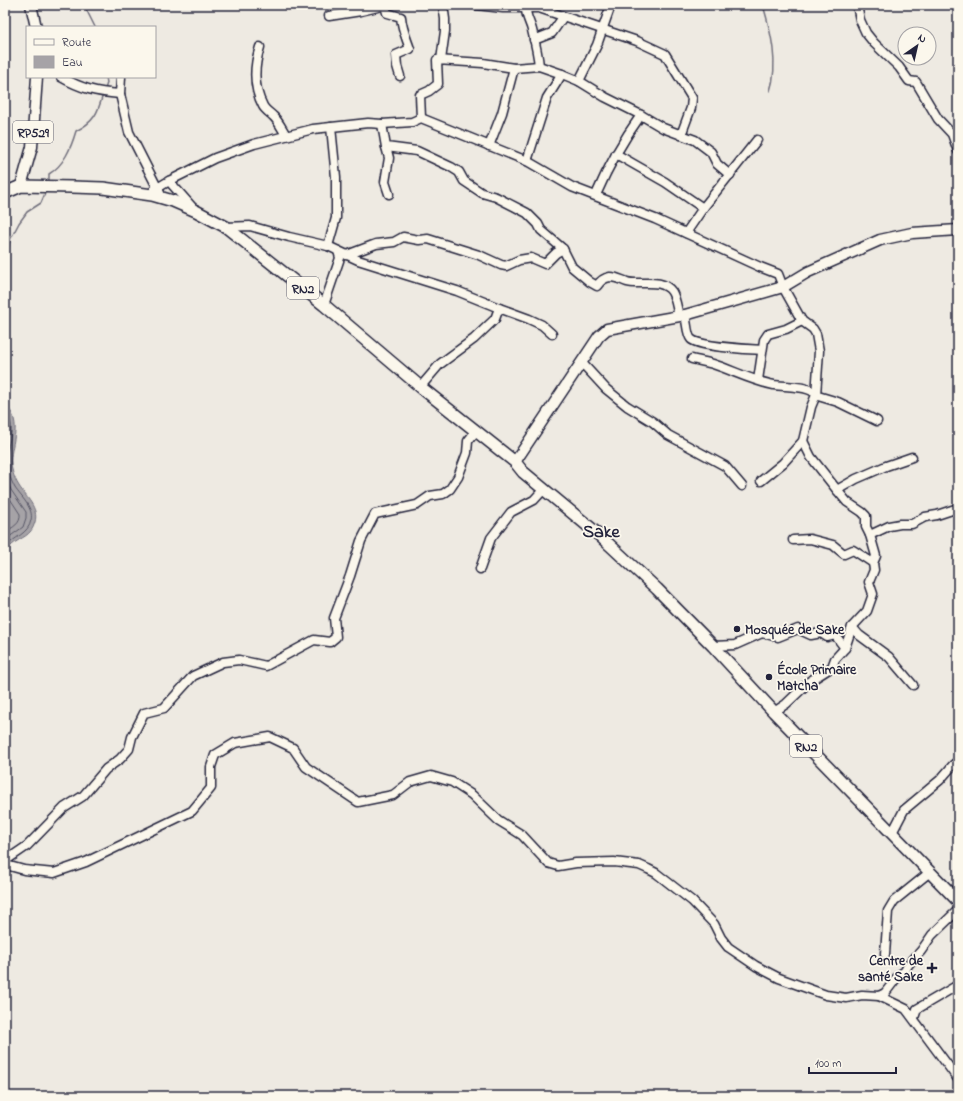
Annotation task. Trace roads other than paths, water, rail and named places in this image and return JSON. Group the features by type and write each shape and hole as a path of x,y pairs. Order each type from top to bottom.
{"highway":[{"name":"RN2","path":"5,193 21,186 103,188 157,194 196,211 226,227 324,305 474,430 515,462 523,472 599,534 657,589 713,646 774,712 958,901"}],"main road":[{"path":"31,5 36,26"},
{"name":"RP529","path":"21,186 32,147 36,78"},
{"path":"515,462 599,336 607,329 682,316 783,287 808,272 880,240 912,233 958,230"}],"street":[{"path":"329,16 362,11 386,5 387,13 401,17 402,29 410,49 396,55 396,66 400,76"},
{"path":"441,60 445,31 443,5 450,5"},
{"path":"476,5 503,8 539,8 637,41 665,54 692,98 691,108 681,135"},
{"path":"579,81 597,45 611,5"},
{"path":"857,5 860,20 866,33 874,43 899,67 909,81 916,82 920,87 938,119 952,134 958,150"},
{"path":"522,7 532,29 538,52 539,66"},
{"path":"534,40 552,33 563,17"},
{"path":"260,47 257,58 255,82 258,95 263,107 274,117 286,135"},
{"path":"421,118 420,95 429,92 438,84 437,60 483,63 514,68 539,66 579,81 605,97 663,128 695,140 711,152 717,164 730,175"},
{"path":"489,146 502,113 514,68"},
{"path":"527,161 547,98 562,74"},
{"path":"63,78 95,92 116,93"},
{"path":"121,78 116,93 129,132 157,194 170,180 215,158 254,144 313,129 368,123 382,124 412,122 421,118 527,161 572,187 655,219 778,274 783,287 802,321 813,329 816,334 818,342 816,399 812,407 803,441 783,463 761,481"},
{"path":"596,195 616,154 641,115"},
{"path":"382,124 389,158 385,182 389,194"},
{"path":"328,246 336,218 336,177 331,128"},
{"path":"686,233 703,208 756,140"},
{"path":"386,147 417,151 450,166 459,172 464,181 482,192 496,197 526,213 538,224 541,230 563,249 572,267 597,286 604,279 610,277 628,282 649,282 663,286 672,292 690,338 695,342 725,347 762,350"},
{"path":"616,154 665,182 703,208"},
{"path":"170,180 196,211"},
{"path":"226,227 250,226 328,246 358,260 458,291 529,319 542,325 552,334"},
{"path":"347,255 376,244 394,242 403,237 418,240 428,239 479,255 500,265 506,266 519,260 530,258 545,264 556,253 563,249"},
{"path":"324,305 340,258 338,251"},
{"path":"423,388 422,385 440,364 474,339 495,319 499,308"},
{"path":"758,380 764,340 768,334 802,321"},
{"path":"692,359 713,364 740,375 773,385 796,386 816,393 818,396 838,402 877,421"},
{"path":"582,363 606,389 628,406 650,420 668,435 725,466 742,486"},
{"path":"474,430 468,441 467,453 458,477 450,489 443,494 430,496 417,504 375,514 361,541 350,576 334,618 336,637 334,640 330,642 314,640 266,666 239,660 223,662 193,676 164,708 144,714 132,737 129,749 120,759 106,769 83,796 64,808 27,846 6,863 24,870 54,873 86,862 192,811 211,788 211,766 216,755 236,743 270,737 293,748 306,767 358,802 393,795 410,782 430,776 452,782 472,795 498,820 522,835 548,863 558,866 576,863 614,862 639,865 656,873 692,901 714,924 721,938 728,947 756,966 778,978 826,995 846,998 862,995 879,996 906,1009 958,1079"},
{"path":"774,712 786,704 810,681 832,667 835,659 845,648 852,627 867,610 873,594 869,582 874,570 876,556 866,527 866,516 847,502 811,457 803,441"},
{"path":"837,490 856,479 912,457"},
{"path":"480,569 490,538 511,512 534,500 544,489"},
{"path":"870,535 888,526 912,524 925,517 937,515 958,508"},
{"path":"793,540 810,539 833,545 844,554 854,550 874,563"},
{"path":"852,627 859,635 889,657 913,685"},
{"path":"713,646 736,645 762,634 778,637 798,629 811,635 821,633 827,637 836,635 845,648"},
{"path":"892,833 904,810 940,780 958,761"},
{"path":"885,954 888,911 894,902 930,872"},
{"path":"879,996 885,993 898,976 905,971 908,965 932,935 958,910"},
{"path":"914,1018 917,1009 958,985"}],"water":[{"path":"5,405 10,411 15,423 11,465 19,486 34,507 36,517 31,531 10,547 5,561"}],"waterway":[{"path":"82,5 86,9 94,26"},
{"path":"763,5 769,26 774,59 773,81 770,91"},
{"path":"105,89 107,83 106,78"},
{"path":"49,182 49,174 63,161 72,144 76,131 87,124 97,112 103,94"},
{"path":"5,263 10,240 19,223 27,212 41,203 46,191"}],"place":[{"name":"Mosquée de Sake","path":"737,629"},
{"name":"École Primaire Matcha","path":"769,677"},
{"name":"Centre de santé Sake","path":"932,968"}],"district":[{"name":"Sake","path":"601,531"}]}
